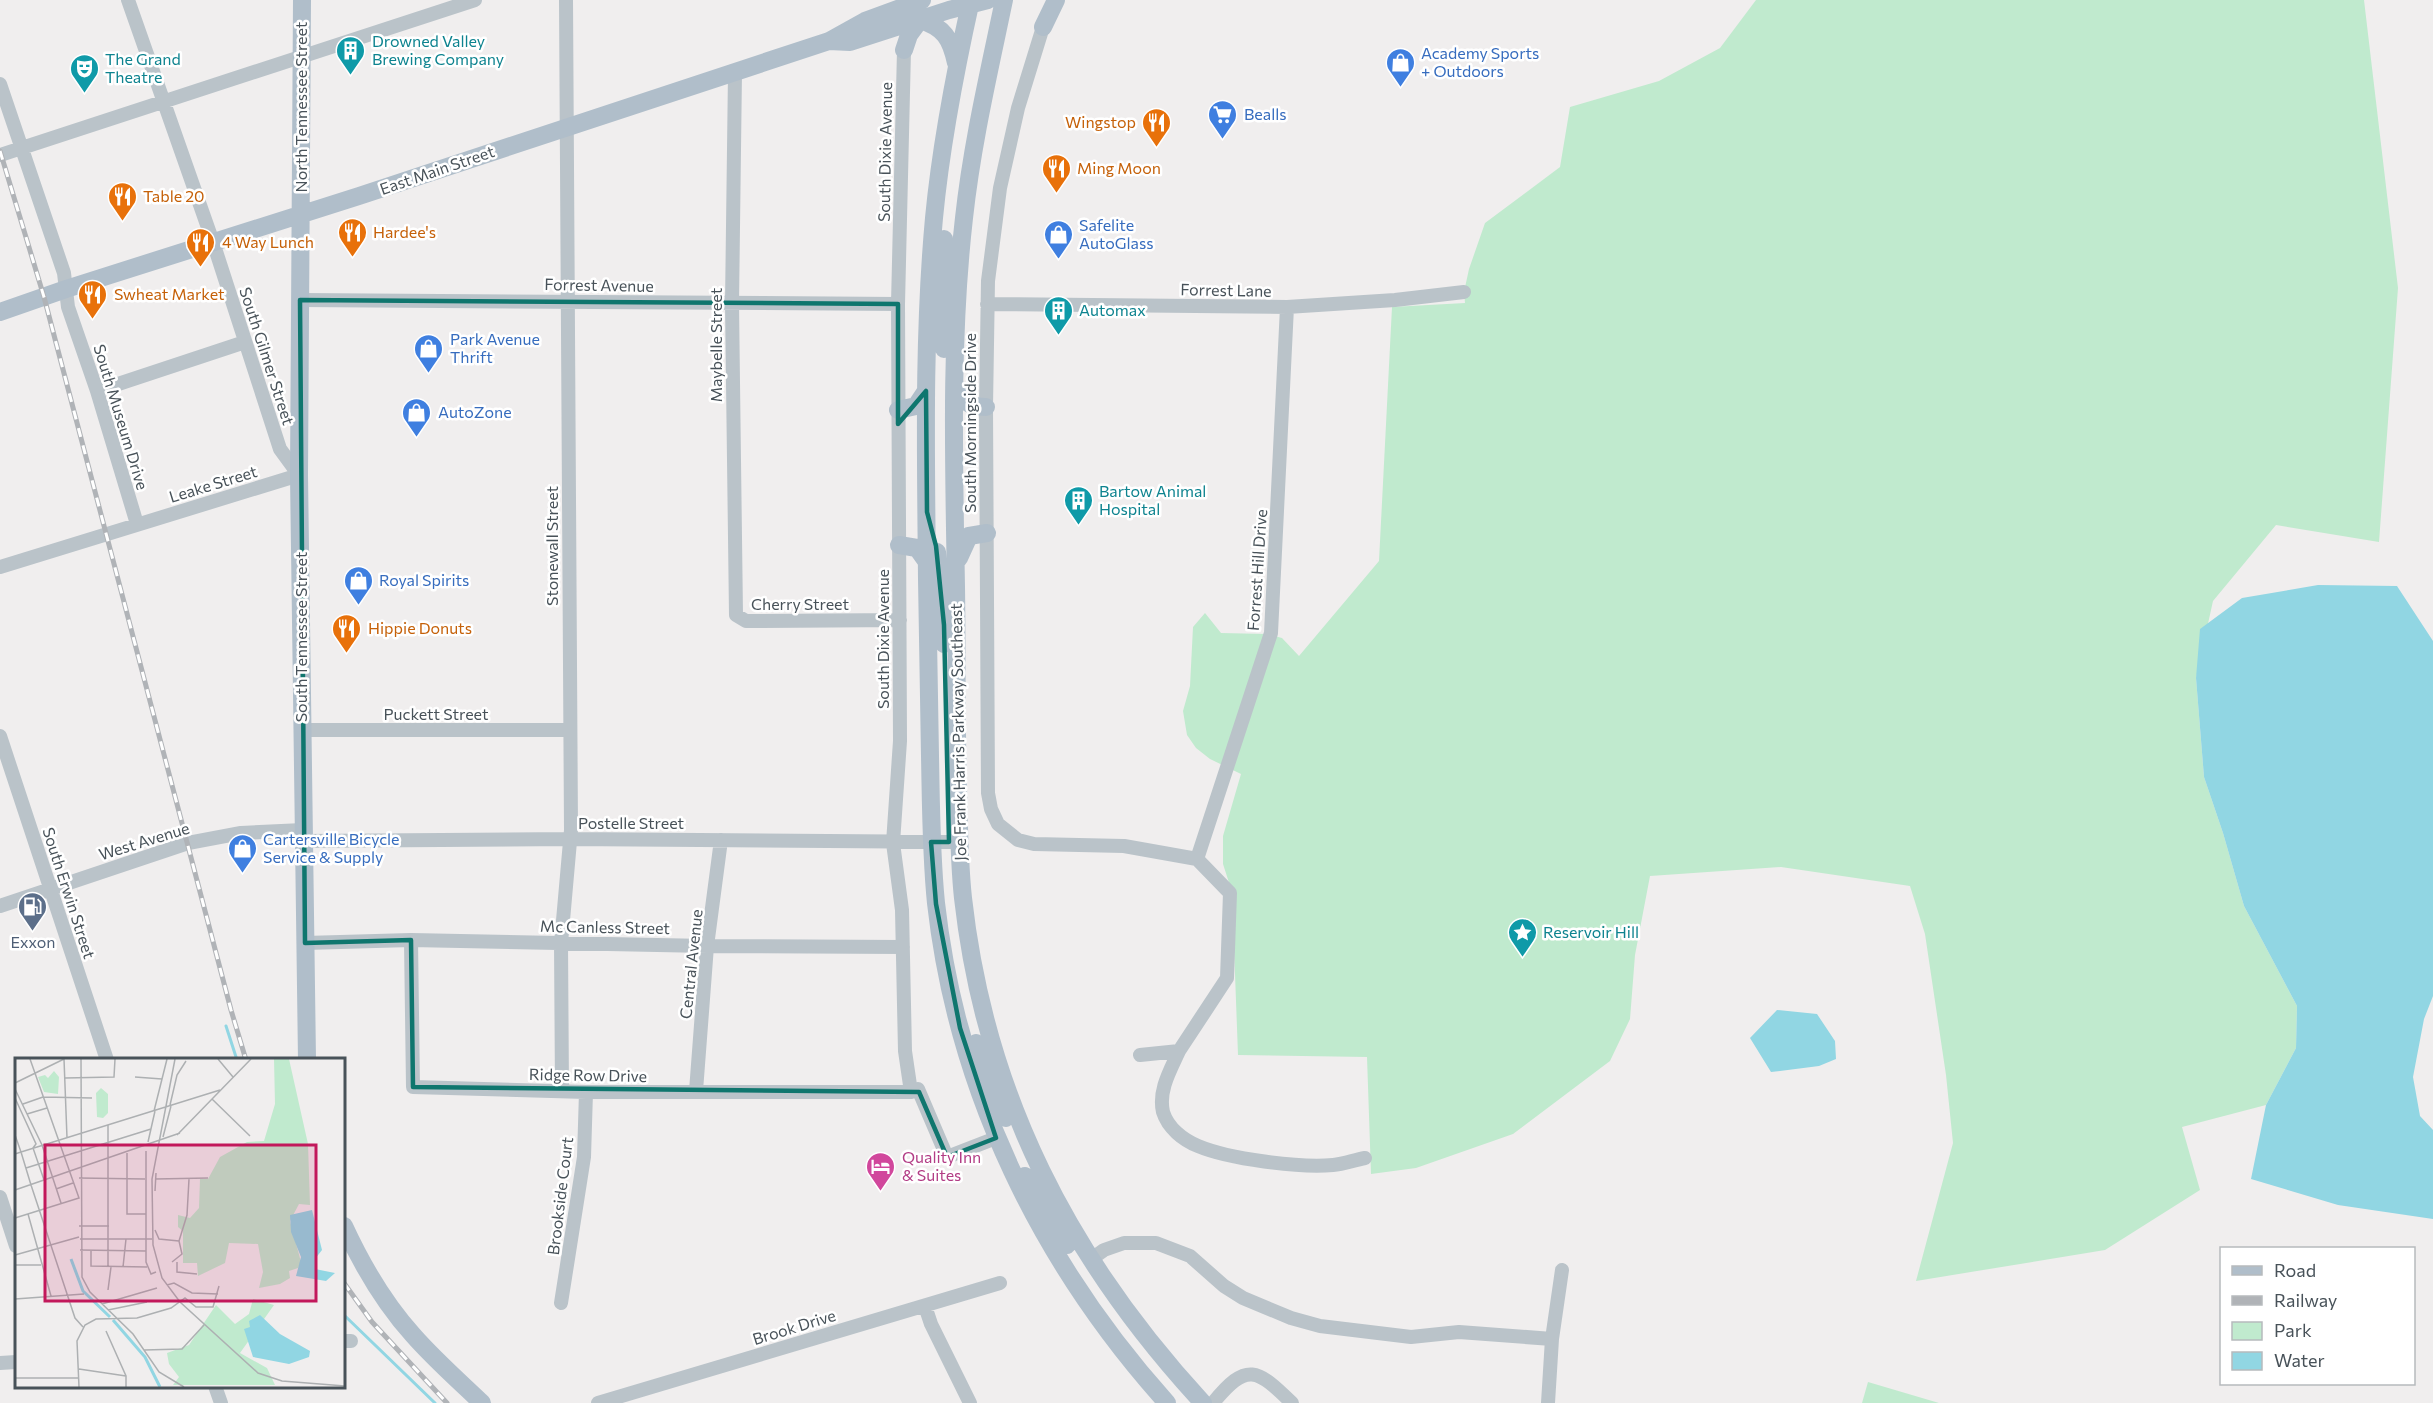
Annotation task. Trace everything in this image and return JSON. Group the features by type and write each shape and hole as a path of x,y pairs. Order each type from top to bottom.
{"main road":[{"name":"North Tennessee Street","path":"300,214 302,0"},
{"name":"Joe Frank Harris Parkway Southeast","path":"1005,0 986,84 967,189 957,299 954,407 956,574 946,842 936,904 945,962 967,1053 996,1138 1027,1204 1071,1280 1109,1335 1167,1403"},
{"path":"1039,0 1043,12 1043,27"},
{"path":"1043,27 1056,0"},
{"name":"East Main Street","path":"0,312 829,41 865,21 916,6 980,1"},
{"name":"Joe Frank Harris Parkway Southeast","path":"980,1 957,66 942,152 934,218 926,391 927,562 946,842 965,915 980,996 999,1065 1038,1166 1090,1260 1148,1340 1203,1403"},
{"path":"954,407 944,346 944,241 956,140 980,1"},
{"name":"East Main Street","path":"829,41 850,42 881,33 916,6"},
{"path":"904,50 916,6"},
{"path":"916,6 950,40 957,66"},
{"path":"881,33 897,38 904,50"},
{"name":"South Tennessee Street","path":"300,214 299,475 307,1058"},
{"path":"955,385 965,402 976,407 986,407"},
{"path":"898,410 916,406 926,391"},
{"path":"927,513 936,546 944,625 946,842"},
{"path":"956,574 966,540 973,534 987,533"},
{"path":"899,545 917,548 927,562"},
{"path":"989,1120 1005,1137 1027,1180 1089,1281 1143,1353 1188,1403"},
{"path":"345,1228 372,1280 403,1323 432,1355 482,1403"},
{"path":"1150,1385 1158,1403"}],"street":[{"name":"South Gilmer Street","path":"128,0 213,242 280,448 299,475"},
{"path":"0,155 475,0"},
{"name":"Stonewall Street","path":"562,1091 561,942 570,839 566,0"},
{"name":"South Morningside Drive","path":"1043,27 1018,108 999,189 991,245 987,304 986,407 988,793 991,809 998,824 1010,835 1025,843 1124,846 1197,859"},
{"name":"South Dixie Avenue","path":"904,50 898,304 900,752 893,843 902,910 905,1051 911,1092"},
{"name":"Maybelle Street","path":"735,72 732,304 735,612 738,618"},
{"name":"South Museum Drive","path":"0,84 64,273 68,306 97,391 137,525"},
{"name":"Forrest Lane","path":"987,304 1287,307 1395,300 1464,292"},
{"name":"Forrest Avenue","path":"300,300 898,304"},
{"name":"Forrest Hill Drive","path":"1197,859 1271,633 1287,307"},
{"path":"97,391 245,342"},
{"name":"Leake Street","path":"0,567 299,475"},
{"name":"Cherry Street","path":"738,618 746,621 900,620"},
{"name":"Puckett Street","path":"302,730 570,730"},
{"name":"South Erwin Street","path":"0,736 107,1058"},
{"name":"West Avenue","path":"0,906 188,843 241,833 303,835"},
{"name":"Postelle Street","path":"303,835 946,842"},
{"name":"Central Avenue","path":"696,1091 707,946 721,840"},
{"path":"1197,859 1230,893 1227,978 1179,1051 1166,1079 1163,1112 1170,1127 1198,1147 1272,1163 1334,1165 1365,1158"},
{"name":"Mc Canless Street","path":"305,943 411,940 903,947"},
{"name":"Ridge Row Drive","path":"411,940 413,1087 586,1092 911,1092"},
{"path":"1140,1055 1179,1051"},
{"path":"911,1092 918,1089 947,1157 996,1138"},
{"name":"Brookside Court","path":"561,1303 584,1157 586,1092"},
{"path":"0,1197 15,1243"},
{"path":"1090,1260 1114,1246 1134,1242 1156,1243 1190,1256 1224,1286 1243,1298 1291,1318 1320,1326 1411,1337 1459,1332 1552,1339"},
{"path":"1548,1399 1552,1339 1562,1270"},
{"name":"Brook Drive","path":"598,1403 1000,1283"},
{"path":"925,1306 931,1324 970,1403"},
{"path":"0,1363 15,1362"},
{"path":"1213,1403 1234,1380 1251,1374 1263,1377 1292,1403"},
{"path":"216,1388 221,1403"}],"highlighted area":[{"path":"300,300 898,304 898,424 926,391 927,512 936,546 944,625 949,842 931,842 936,904 960,1028 996,1138 947,1157 919,1092 413,1087 411,940 305,943"}],"green space":[{"path":"1756,0 2364,0 2398,288 2379,542 2276,525 2213,601 2196,678 2204,777 2244,906 2297,1006 2296,1048 2266,1105 2182,1127 2200,1190 2105,1250 1916,1281 1953,1143 1946,1075 1925,934 1910,886 1781,867 1650,876 1635,955 1630,1019 1610,1061 1513,1134 1416,1168 1371,1174 1367,1057 1238,1055 1232,892 1223,864 1223,836 1241,774 1210,759 1196,748 1187,735 1183,711 1190,686 1193,627 1205,613 1221,633 1267,634 1282,638 1299,656 1379,561 1392,307 1465,303 1464,292 1469,269 1485,223 1560,167 1570,107 1659,81 1720,48"},
{"path":"1868,1382 1939,1403 1862,1403"}],"water":[{"path":"2318,585 2397,586 2433,641 2433,996 2424,1019 2413,1077 2420,1116 2433,1130 2433,1219 2338,1205 2251,1179 2266,1105 2296,1048 2297,1006 2244,906 2204,777 2196,678 2200,629 2242,598"},
{"path":"1777,1010 1817,1014 1835,1041 1836,1059 1819,1066 1771,1072 1750,1038"}],"waterway":[{"path":"226,1026 236,1058"},
{"path":"345,1316 435,1403"}],"railway":[{"path":"0,151 44,297 245,1058"},
{"path":"345,1284 372,1322 447,1403"}],"place":[{"name":"Drowned Valley Brewing Company","path":"351,76"},
{"name":"Academy Sports + Outdoors","path":"1400,88"},
{"name":"The Grand Theatre","path":"84,94"},
{"name":"Bealls","path":"1223,140"},
{"name":"Wingstop","path":"1157,148"},
{"name":"Ming Moon","path":"1056,194"},
{"name":"Table 20","path":"122,222"},
{"name":"Hardee's","path":"352,258"},
{"name":"Safelite AutoGlass","path":"1058,260"},
{"name":"4 Way Lunch","path":"201,268"},
{"name":"Swheat Market","path":"93,320"},
{"name":"Automax","path":"1058,336"},
{"name":"Park Avenue Thrift","path":"429,374"},
{"name":"AutoZone","path":"417,438"},
{"name":"Bartow Animal Hospital","path":"1078,526"},
{"name":"Royal Spirits","path":"358,606"},
{"name":"Hippie Donuts","path":"347,654"},
{"name":"Cartersville Bicycle Service & Supply","path":"242,874"},
{"name":"Exxon","path":"33,932"},
{"name":"Reservoir Hill","path":"1522,958"},
{"name":"Quality Inn & Suites","path":"881,1192"}]}
